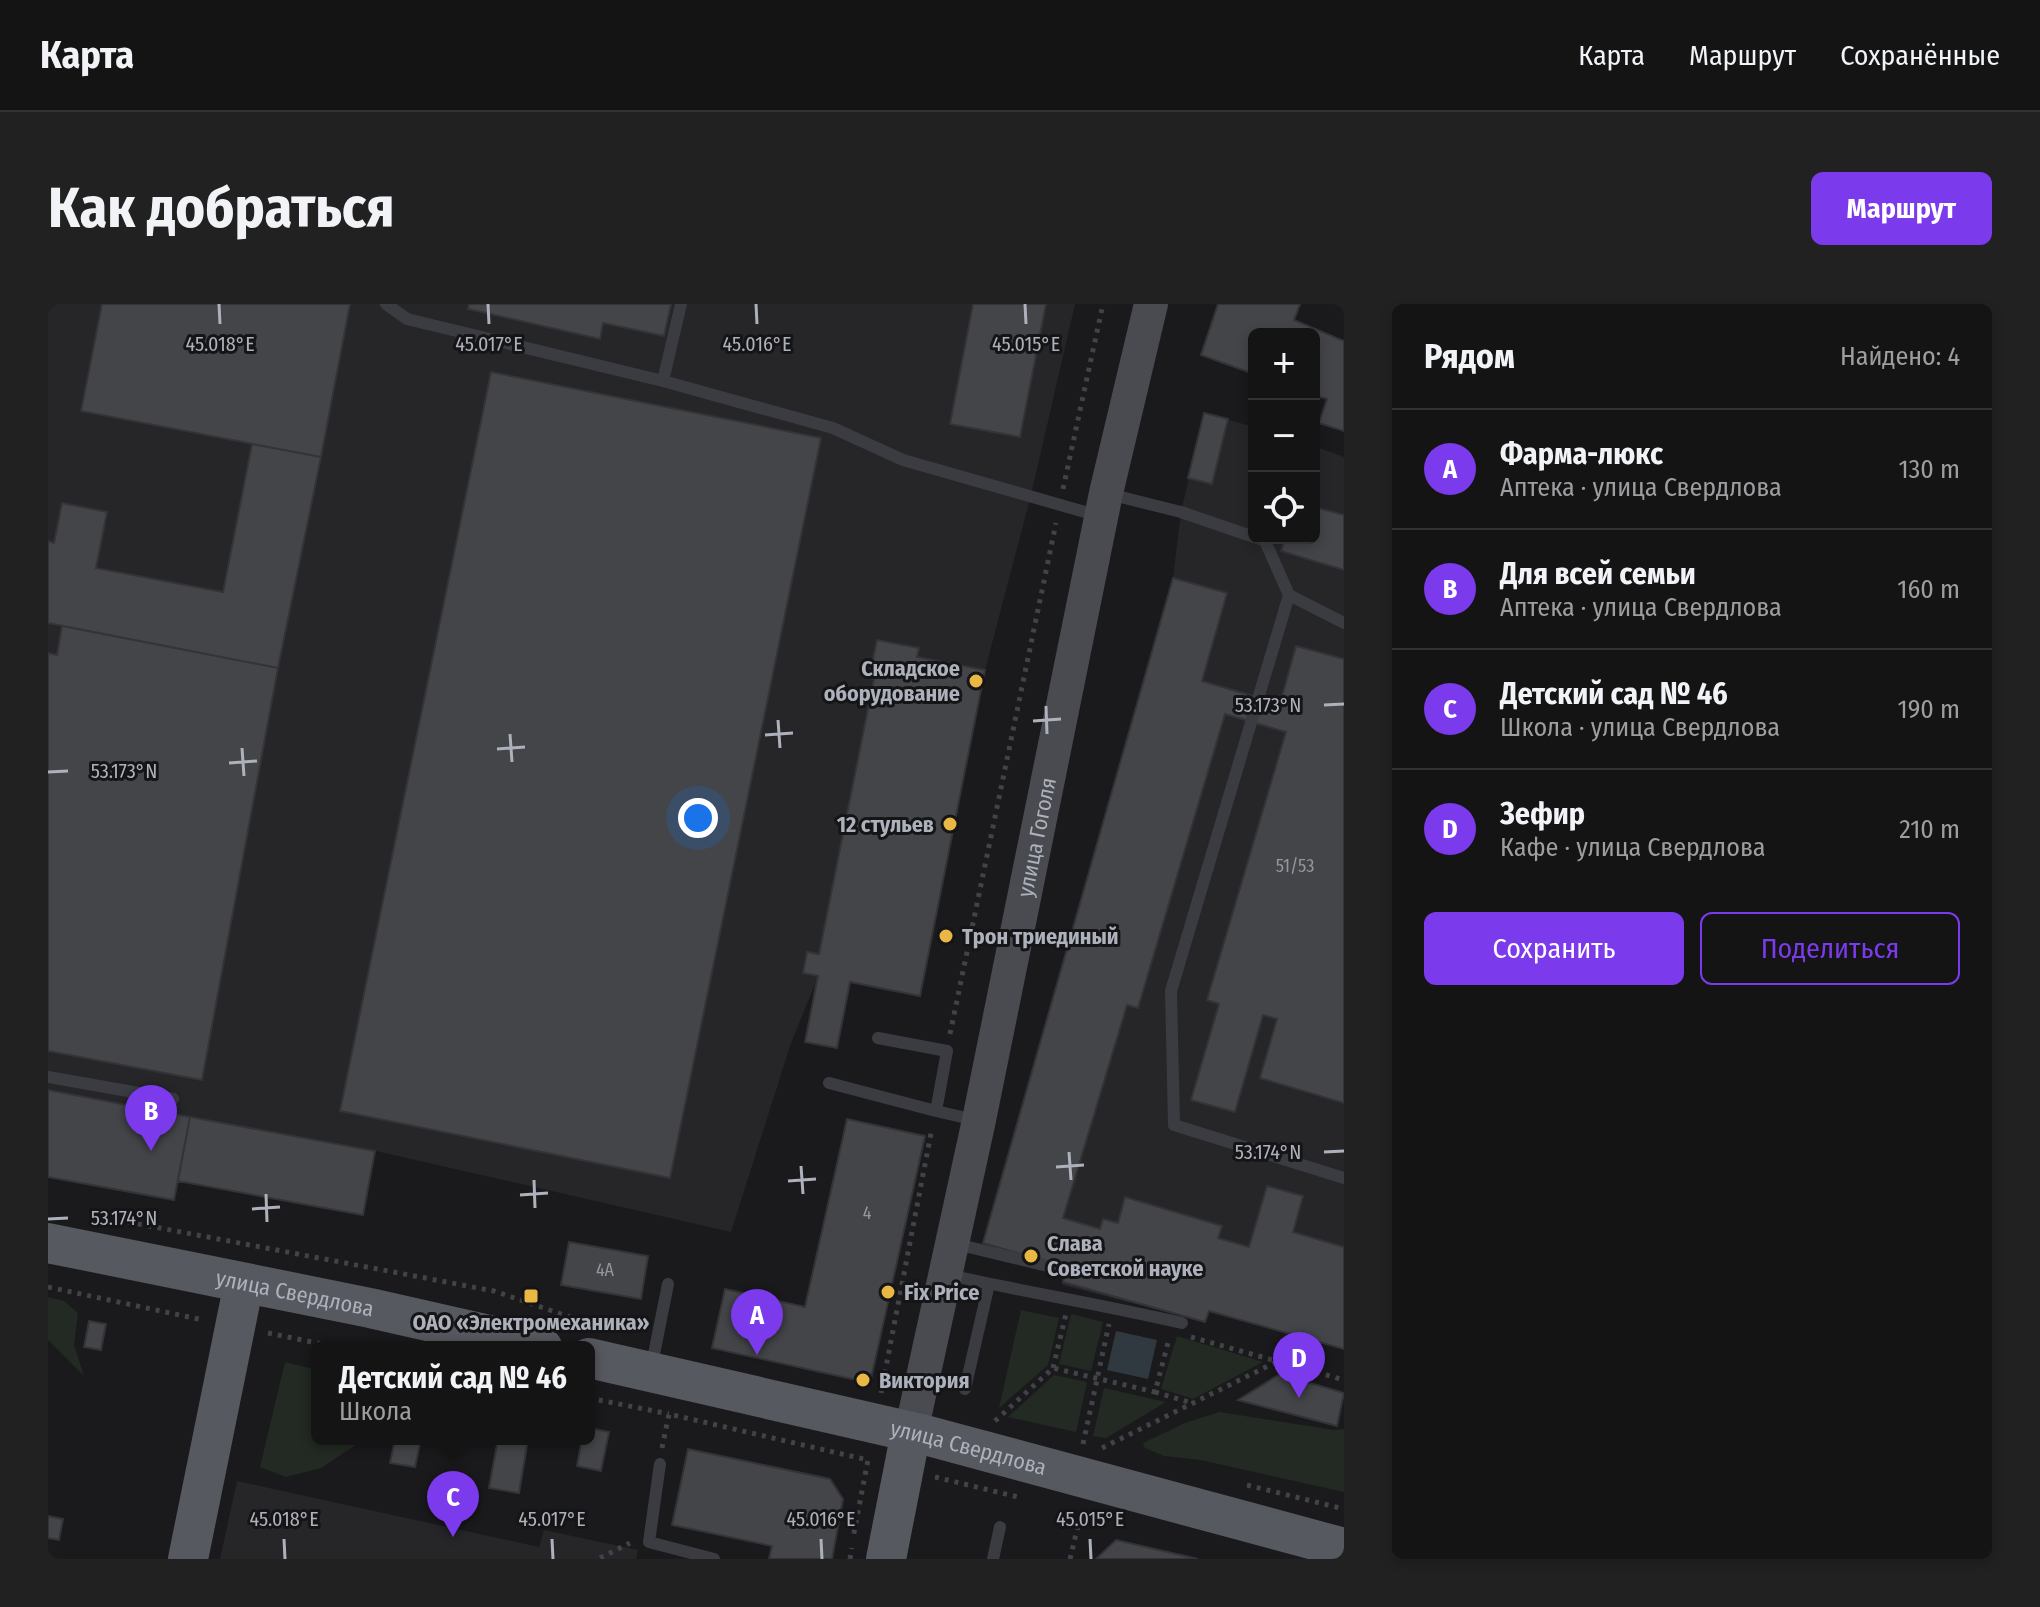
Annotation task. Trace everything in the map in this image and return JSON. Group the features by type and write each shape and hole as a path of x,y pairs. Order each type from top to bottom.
{"main road":[{"name":"улица Гоголя","path":"886,1559 1104,505 1151,304"},
{"name":"улица Свердлова","path":"48,1243 370,1308 516,1341"},
{"path":"188,1559 244,1283"},
{"name":"улица Свердлова","path":"595,1343 650,1372 911,1432 1344,1548"}],"lane":[{"path":"386,304 407,319 663,381 833,428 903,460 1059,506 1104,505 1181,512 1248,536"},
{"path":"663,381 681,304"},
{"path":"1266,544 1289,595 1344,623"},
{"path":"1289,595 1171,991 1174,1125 1344,1178"},
{"path":"878,1038 947,1051 936,1111"},
{"path":"48,1077 173,1099"},
{"path":"829,1083 979,1120"},
{"path":"949,1259 1073,1272"},
{"path":"949,1259 989,1284 1101,1304 1183,1329"},
{"path":"650,1372 668,1284"},
{"path":"965,1389 989,1284"},
{"path":"660,1464 649,1542 714,1559"},
{"path":"993,1559 1000,1527"}],"path":[{"path":"947,1051 1103,304"},
{"path":"866,1392 881,1395 936,1111"},
{"path":"124,1222 494,1291 591,1341"},
{"path":"48,1287 311,1342"},
{"path":"994,1422 1053,1368 1068,1307"},
{"path":"1083,1444 1110,1317"},
{"path":"1183,1329 1344,1380"},
{"path":"1155,1392 1171,1332"},
{"path":"1102,1448 1279,1361"},
{"path":"1053,1368 1193,1403"},
{"path":"595,1399 868,1460 850,1559"},
{"path":"660,1464 669,1414"},
{"path":"1070,1559 1081,1513"},
{"path":"600,1558 624,1547 651,1528"}],"shaded area":[{"path":"48,304 1075,304 1030,499 985,670 920,996 851,982 837,1048 805,1042 816,982 791,1043 731,1232 376,1151 363,1215 178,1181 174,1200 48,1177"},
{"path":"1204,413 1248,425 1248,544 1320,544 1320,448 1344,457 1344,1349 1209,1311 1205,1322 1062,1285 1067,1267 983,1243 1173,578 1181,512"},
{"path":"48,1297 64,1301 78,1313 74,1345 84,1376 48,1340"},
{"path":"1021,1310 1059,1318 1048,1365 999,1408"},
{"path":"1071,1314 1103,1322 1091,1371 1059,1364"},
{"path":"1116,1331 1157,1340 1148,1379 1107,1370"},
{"path":"1177,1336 1263,1362 1193,1399 1161,1389"},
{"path":"285,1362 311,1368 311,1445 356,1445 321,1468 286,1477 260,1467"},
{"path":"1054,1375 1087,1382 1076,1432 1008,1417"},
{"path":"1104,1388 1166,1402 1106,1438 1093,1436"},
{"path":"1219,1412 1344,1429 1344,1492 1201,1460 1164,1456 1145,1448 1143,1443 1185,1423"},
{"path":"237,1481 539,1547 544,1530 638,1550 636,1559 220,1559"}],"building":[{"path":"102,304 350,304 321,457 81,411"},
{"path":"469,304 671,304 664,336 603,323 600,339 468,309"},
{"path":"973,304 1046,304 1020,437 950,424"},
{"path":"1218,304 1300,304 1294,320 1313,328 1248,328 1248,372 1201,355"},
{"path":"1320,331 1344,341 1344,431 1320,423 1327,399 1320,397"},
{"path":"491,372 821,438 670,1178 340,1111"},
{"path":"1204,413 1228,419 1212,484 1188,478"},
{"path":"252,444 321,457 278,668 48,623 48,541 54,543 62,503 107,512 96,568 223,592"},
{"path":"1320,509 1344,515 1344,570 1281,551 1283,544 1320,544"},
{"path":"1173,578 1227,593 1202,681 1280,704 1296,646 1344,659 1344,1103 1260,1078 1277,1019 1263,1015 1235,1112 1191,1100 1219,1004 1207,1000 1286,732 1225,714 1138,1008 1127,1005 1063,1218 1100,1229 1103,1219 1118,1223 1125,1197 1222,1226 1218,1238 1249,1247 1267,1186 1303,1196 1293,1232 1344,1247 1344,1349 1209,1311 1205,1322 1063,1282 1067,1267 983,1243"},
{"path":"62,626 278,668 202,1080 48,1051 48,653 57,655"},
{"path":"877,640 919,648 917,657 985,670 920,996 850,982 837,1048 805,1042 818,976 803,973 807,952 819,954 874,679 869,678"},
{"path":"48,1090 190,1117 174,1200 48,1177"},
{"path":"190,1117 375,1151 363,1215 178,1181"},
{"path":"847,1119 925,1136 870,1383 712,1348 725,1289 805,1307"},
{"path":"569,1242 648,1256 641,1299 561,1285"},
{"path":"89,1321 106,1324 101,1350 84,1347"},
{"path":"1280,1374 1344,1393 1337,1426 1238,1400"},
{"path":"595,1429 609,1432 601,1471 577,1466 581,1445 595,1445"},
{"path":"394,1445 420,1445 415,1467 390,1463"},
{"path":"497,1445 527,1445 519,1493 489,1488"},
{"path":"688,1449 830,1479 843,1499 832,1559 769,1559 772,1546 672,1525"},
{"path":"48,1516 63,1519 59,1540 48,1538"},
{"path":"1116,1540 1198,1559 1096,1559"}],"place":[{"name":"Складское оборудование","path":"976,681"},
{"name":"12 стульев","path":"950,824"},
{"name":"Трон триединый","path":"946,936"},
{"name":"Для всей семьи","path":"151,1151"},
{"name":"Слава Советской науке","path":"1031,1256"},
{"name":"Fix Price","path":"888,1292"},
{"name":"ОАО «Электромеханика»","path":"531,1296"},
{"name":"Фарма-люкс","path":"757,1355"},
{"name":"Виктория","path":"863,1380"},
{"name":"Зефир","path":"1299,1398"},
{"name":"Детский сад № 46","path":"453,1537"}]}
